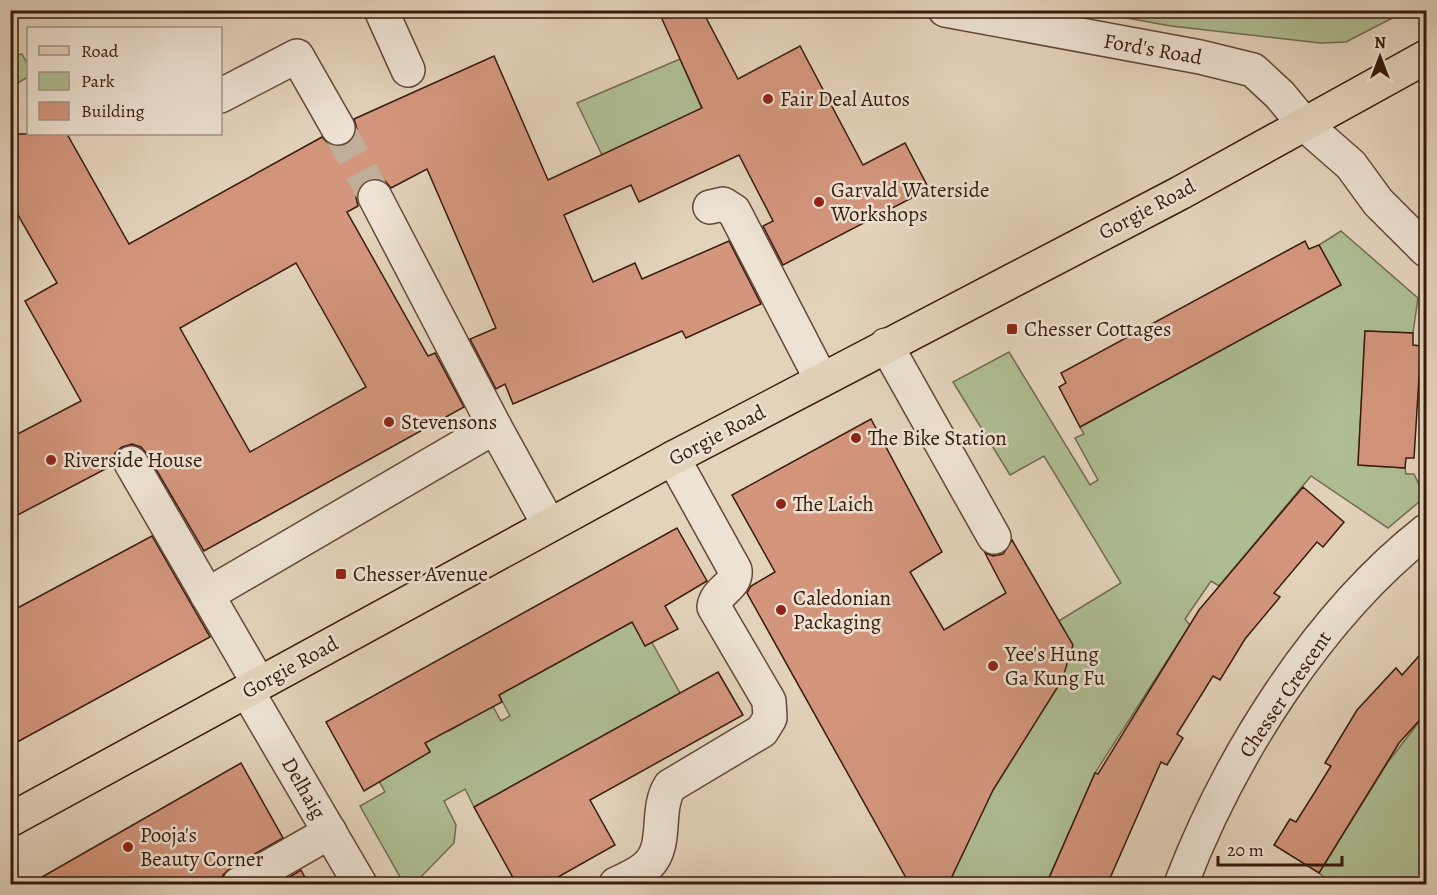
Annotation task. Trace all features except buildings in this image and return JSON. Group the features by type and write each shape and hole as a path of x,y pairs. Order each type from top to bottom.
{"main road":[{"name":"Gorgie Road","path":"10,820 673,458 1180,193 1426,57"}],"street":[{"name":"Ford's Road","path":"945,10 1245,67 1259,74 1303,123 1351,165 1378,202 1426,250"},
{"path":"386,21 408,70"},
{"path":"222,95 297,56 338,128"},
{"path":"375,197 549,525"},
{"path":"710,207 723,204 734,211 821,380"},
{"path":"886,345 994,537"},
{"path":"207,595 361,515 495,427"},
{"path":"616,885 649,864 657,852 662,801 670,786 762,731 771,713 769,701 714,607 718,596 734,582 735,570 673,458"},
{"name":"Delhaig","path":"131,463 207,595 253,688 360,885"},
{"name":"Chesser Crescent","path":"1181,885 1215,806 1242,758 1323,634 1361,589 1426,531"},
{"path":"239,885 330,832"}],"green space":[{"path":"1406,10 1346,42 1320,43 1171,26 1088,11"},
{"path":"22,54 27,63 27,78 11,87 11,56"},
{"path":"680,59 702,109 602,155 577,103"},
{"path":"1341,231 1418,298 1413,333 1365,331 1358,465 1405,468 1406,474 1414,474 1425,497 1388,528 1311,476 1219,586 1211,581 1185,619 1190,625 1095,773 1046,884 948,884 993,790 1062,680 1057,622 1121,583 1044,456 1010,475 953,382 1009,352 1090,485 1098,480 1075,438 1084,434 1080,427 1341,285 1319,245"},
{"path":"632,622 650,639 680,693 474,807 465,789 444,801 456,825 454,843 414,884 404,884 360,806 385,792 369,763 422,756 430,751 422,738 446,725 449,731 470,719 490,701 501,721 510,716 499,695"},
{"path":"1426,713 1426,884 1320,884 1324,877 1319,873 1388,762"}],"tunnel":[{"path":"338,128 375,197"}],"place":[{"name":"Fair Deal Autos","path":"768,99"},
{"name":"Garvald Waterside Workshops","path":"819,202"},
{"name":"Chesser Cottages","path":"1012,329"},
{"name":"Stevensons","path":"389,422"},
{"name":"The Bike Station","path":"856,438"},
{"name":"Riverside House","path":"51,460"},
{"name":"The Laich","path":"781,504"},
{"name":"Chesser Avenue","path":"341,574"},
{"name":"Caledonian Packaging","path":"781,610"},
{"name":"Yee's Hung Ga Kung Fu","path":"993,666"},
{"name":"Pooja's Beauty Corner","path":"128,847"}]}
